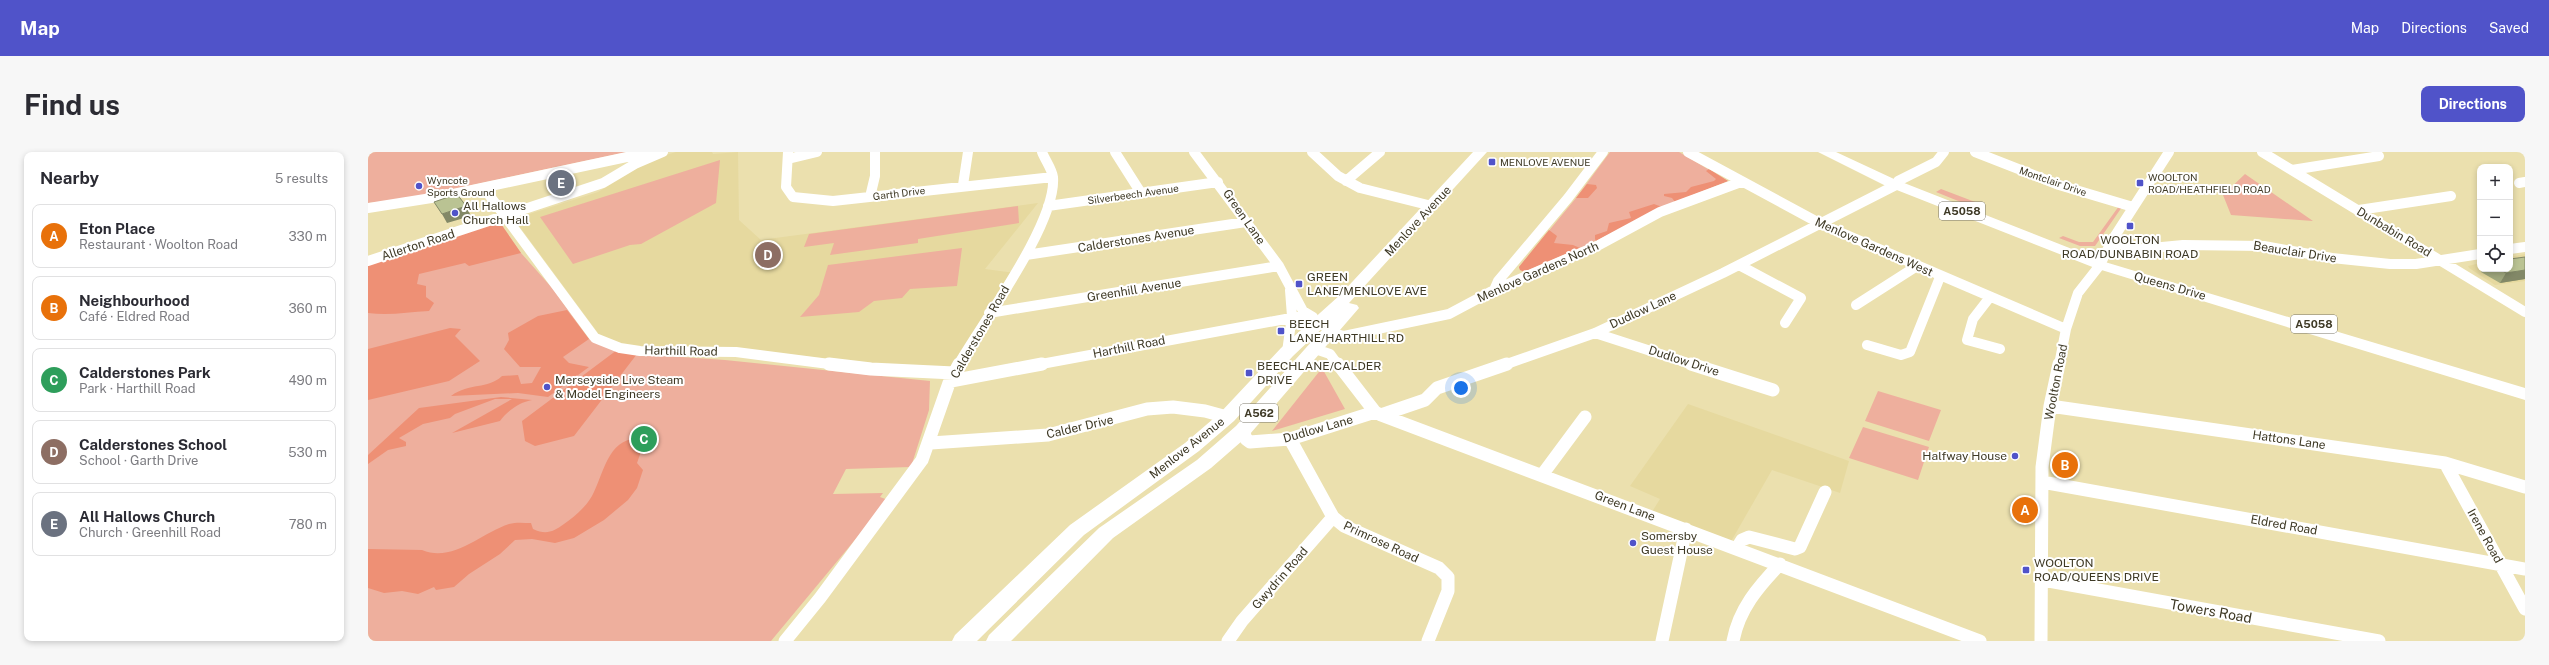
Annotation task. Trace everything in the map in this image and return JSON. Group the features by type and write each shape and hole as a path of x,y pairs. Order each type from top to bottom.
{"highway":[{"name":"Queens Drive","path":"1825,152 1897,183 2102,262 2525,394"},
{"name":"Queens Drive","path":"1835,152 1897,183"},
{"name":"Menlove Avenue","path":"963,641 1077,530 1192,447 1227,418 1285,354 1346,298 1482,153"},
{"name":"Menlove Avenue","path":"997,641 1106,533 1204,464 1243,430 1315,349 1319,322 1482,153"},
{"name":"Queens Drive","path":"2102,262 2525,386"},
{"path":"1285,354 1303,363"}],"street":[{"path":"368,208 401,204 484,188 650,152"},
{"name":"Allerton Road","path":"368,262 603,183 663,152"},
{"path":"788,155 817,152"},
{"path":"870,197 875,176 875,152"},
{"path":"963,185 969,156 968,152"},
{"path":"1042,152 1053,177"},
{"path":"1115,152 1140,193"},
{"name":"Green Lane","path":"1194,152 1218,182 1279,266 1290,285 1319,322"},
{"path":"1312,152 1346,181 1360,188 1432,206"},
{"path":"1346,181 1380,152"},
{"path":"1494,290 1498,281 1572,193 1603,152"},
{"name":"Menlove Gardens West","path":"1688,152 1821,224 1940,277 2066,329"},
{"name":"Dudlow Lane","path":"1243,430 1246,439 1250,442 1290,439 1425,400 1437,388 1595,332 1739,265 1821,224 1936,162 1944,152"},
{"name":"Montclair Drive","path":"1975,152 2060,185 2133,207"},
{"path":"2156,152 2168,154"},
{"name":"Dunbabin Road","path":"2262,152 2525,312"},
{"name":"Woolton Road","path":"2041,641 2043,580 2042,467 2050,406 2066,329 2078,293 2102,262 2111,242 2168,154"},
{"name":"Garth Drive","path":"788,155 786,188 793,197 806,200 833,201 963,185 1053,177"},
{"path":"2292,170 2379,156"},
{"path":"612,160 626,165 626,170"},
{"name":"Calderstones Road","path":"785,641 820,598 922,460 931,443 953,377 989,313 1026,255 1048,206 1053,188 1053,177"},
{"name":"Silverbeech Avenue","path":"1048,206 1218,182"},
{"name":"Menlove Gardens North","path":"1319,322 1344,336 1448,314 1494,290 1599,245 1660,212 1741,182"},
{"name":"Harthill Road","path":"484,188 595,338 620,348 640,351 736,352 871,369 953,377 1292,316 1319,322"},
{"path":"2359,210 2451,196"},
{"name":"Calderstones Avenue","path":"1026,255 1246,222"},
{"name":"Beauclair Drive","path":"2111,242 2141,249 2183,244 2264,246 2332,258 2390,264 2441,260 2477,254"},
{"path":"2513,249 2525,247"},
{"path":"1739,265 1801,298 1785,323"},
{"name":"Greenhill Avenue","path":"989,313 1279,266"},
{"path":"1856,305 1917,266"},
{"path":"1867,345 1901,355 1910,352 1940,277"},
{"name":"Green Lane","path":"1285,354 1292,316 1290,285"},
{"path":"1990,297 1973,319 1967,340 2000,349"},
{"name":"Dudlow Drive","path":"1595,332 1773,390"},
{"path":"1315,349 1330,354 1378,413"},
{"name":"Hattons Lane","path":"2050,406 2445,463 2525,487"},
{"name":"Calder Drive","path":"931,443 1048,435 1147,410 1166,408 1205,411 1227,418"},
{"name":"Green Lane","path":"1378,413 1980,641"},
{"path":"1542,475 1585,417"},
{"name":"Primrose Road","path":"1290,439 1333,517 1344,526 1440,568 1448,577 1448,591 1428,641"},
{"name":"Irene Road","path":"2445,463 2525,609"},
{"name":"Eldred Road","path":"2042,482 2525,569"},
{"path":"1737,548 1742,540 1749,537 1759,538 1795,549 1800,547 1824,492"},
{"name":"Gwydrin Road","path":"1228,641 1242,621 1333,517"},
{"path":"1662,641 1686,529"},
{"path":"1733,641 1734,630 1750,595 1780,564"},
{"name":"Towers Road","path":"2043,580 2379,641"}],"shaded area":[{"name":"Wyncote Sports Ground","path":"368,152 627,152 406,199 368,203"},
{"path":"676,152 712,152 713,154 738,152 739,220 761,240 1038,203 985,269 1015,273 952,371 742,350 623,347 601,337 514,219 598,192 653,159"},
{"path":"1610,152 1679,152 1728,181 1658,209 1585,246 1520,270 1519,267 1576,198"},
{"path":"720,160 716,203 641,244 630,245 573,264 540,217"},
{"path":"1709,169 1728,181 1675,202 1672,198 1664,196 1664,194 1686,192 1691,187 1714,181 1716,179 1706,171"},
{"path":"2245,174 2313,221 2231,215 2223,195"},
{"path":"1587,184 1596,185 1597,188 1588,198 1576,198"},
{"path":"1941,189 1983,205 1978,209 1936,192"},
{"path":"1654,204 1662,207 1596,241 1595,235 1607,231 1609,223 1631,218 1629,212"},
{"path":"1018,206 1019,223 918,239 918,243 830,255 834,243 804,247 809,234"},
{"path":"2119,206 2122,207 2095,246 2080,246 2059,238 2063,236 2079,242 2093,242"},
{"path":"501,224 521,253 553,289 589,339 617,350 637,354 725,360 930,381 929,410 911,467 846,469 833,494 883,493 880,497 888,500 771,641 368,641 368,265"},
{"path":"501,224 521,253 469,266 465,263 419,274 417,284 426,286 426,297 434,303 429,311 391,314 368,313 368,265 490,225"},
{"path":"1549,230 1557,236 1554,243 1573,245 1580,248 1524,272 1520,270 1519,267"},
{"path":"962,248 957,286 910,289 902,298 874,301 859,312 800,317 819,295 828,265"},
{"path":"2525,254 2525,281 2495,285 2468,266 2477,264 2477,272 2513,272 2513,256"},
{"path":"567,310 589,339 563,357 569,363 589,367 548,397 518,393 451,396 465,389 490,383 502,376 518,375 521,384 532,383 541,367 520,367 504,349 509,340 508,333 538,316"},
{"path":"450,328 461,329 455,336 480,361 449,381 368,400 368,349"},
{"path":"617,350 637,354 574,436 535,446 525,441 522,421"},
{"path":"1322,368 1345,409 1272,431"},
{"path":"1878,391 1941,410 1929,441 1865,421"},
{"path":"501,397 532,400 514,408 500,421 452,433 512,399 495,399 455,414 450,418 423,424 399,438 406,442 406,446 388,450 368,464 368,455 419,408"},
{"path":"1688,404 1849,461 1840,493 1772,470 1729,545 1650,515 1660,499 1630,486"},
{"path":"1863,427 1929,447 1918,480 1849,458"},
{"path":"631,439 642,439 644,443 637,463 643,470 637,488 628,500 604,520 574,538 555,543 532,539 515,540 500,554 469,574 454,587 436,590 434,587 418,594 402,591 384,593 368,588 368,549 422,550 433,553 445,553 456,550 498,528 512,523 531,523 533,529 542,532 549,532 556,529 583,508 592,496 604,467 614,449"}],"building":[{"path":"457,194 466,206 442,214 434,202"},
{"path":"2525,257 2525,270 2513,272 2513,259"}],"place":[{"name":"MENLOVE AVENUE","path":"1492,162"},
{"name":"All Hallows Church","path":"561,183"},
{"name":"WOOLTON ROAD/HEATHFIELD ROAD","path":"2140,183"},
{"name":"Wyncote Sports Ground","path":"419,186"},
{"name":"All Hallows Church Hall","path":"455,213"},
{"name":"WOOLTON ROAD/DUNBABIN ROAD","path":"2130,226"},
{"name":"Calderstones School","path":"768,255"},
{"name":"GREEN LANE/MENLOVE AVE","path":"1299,284"},
{"name":"BEECH LANE/HARTHILL RD","path":"1281,331"},
{"name":"BEECHLANE/CALDER DRIVE","path":"1249,373"},
{"name":"Merseyside Live Steam & Model Engineers","path":"547,387"},
{"name":"Calderstones Park","path":"644,439"},
{"name":"Halfway House","path":"2015,456"},
{"name":"Neighbourhood","path":"2065,465"},
{"name":"Eton Place","path":"2025,510"},
{"name":"Somersby Guest House","path":"1633,543"},
{"name":"WOOLTON ROAD/QUEENS DRIVE","path":"2026,570"}]}
